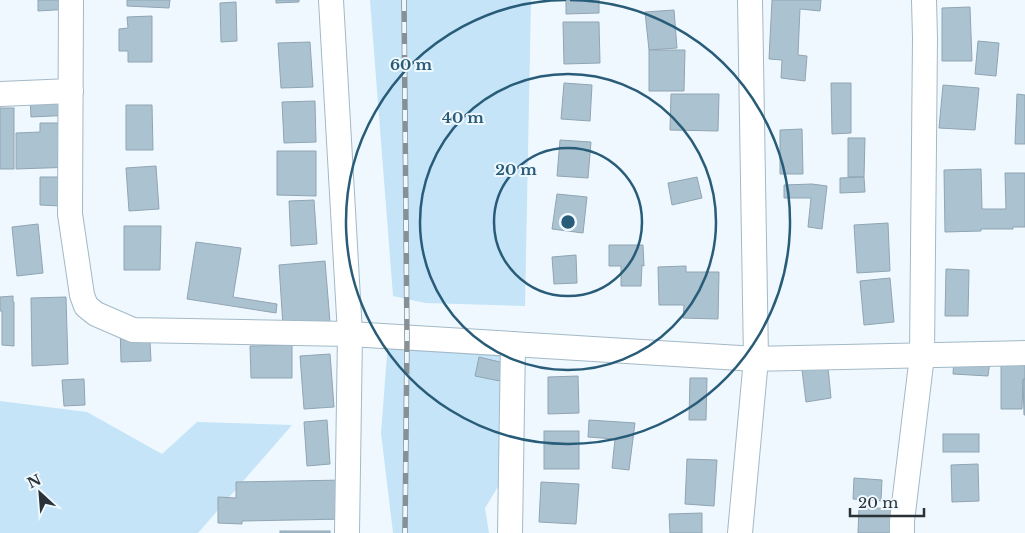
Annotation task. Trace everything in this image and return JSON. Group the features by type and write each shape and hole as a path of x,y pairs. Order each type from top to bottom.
{"street":[{"path":"71,0 70,214 82,295 86,306 96,314 133,330 350,334 756,359 1025,353"},
{"path":"331,0 350,334 347,533"},
{"path":"740,533 756,359 750,0"},
{"path":"902,533 922,356 924,0"},
{"path":"0,94 71,91"},
{"path":"510,533 513,344"}],"shaded area":[{"path":"370,0 531,0 525,306 425,303 393,296"},
{"path":"389,329 510,345 499,485 485,508 489,533 393,533 381,433"},
{"path":"0,401 87,412 162,454 197,422 292,425 198,533 0,533"}],"building":[{"path":"38,0 69,0 70,9 38,11"},
{"path":"127,0 170,0 169,8 127,6"},
{"path":"276,0 299,0 299,2 276,3"},
{"path":"566,0 599,0 599,13 566,14"},
{"path":"772,0 821,0 820,11 800,9 798,55 807,56 805,81 781,78 782,60 769,59"},
{"path":"236,2 237,41 221,42 220,3"},
{"path":"970,7 972,61 942,61 942,8"},
{"path":"674,10 677,48 649,50 645,12"},
{"path":"152,16 152,62 128,62 128,51 119,51 119,29 128,28 127,17"},
{"path":"563,22 599,22 600,63 564,64"},
{"path":"978,41 999,43 996,76 975,74"},
{"path":"310,42 313,87 281,88 278,43"},
{"path":"649,50 685,50 684,91 649,91"},
{"path":"564,83 592,85 590,121 561,119"},
{"path":"831,83 851,83 851,133 832,134"},
{"path":"943,85 979,88 975,130 939,128"},
{"path":"671,94 719,94 718,131 670,130"},
{"path":"1017,94 1025,95 1025,144 1015,144"},
{"path":"72,95 73,115 31,117 30,97"},
{"path":"315,101 316,142 284,143 282,102"},
{"path":"126,105 152,105 153,150 126,150"},
{"path":"0,108 14,108 14,169 0,169"},
{"path":"40,123 75,123 75,167 16,169 16,133 40,132"},
{"path":"802,129 803,174 780,174 780,130"},
{"path":"848,138 865,138 864,177 848,177"},
{"path":"560,140 591,142 588,178 557,176"},
{"path":"277,151 316,151 316,196 277,195"},
{"path":"156,166 159,209 129,211 126,168"},
{"path":"981,169 982,209 1006,209 1005,173 1025,173 1025,227 945,232 944,170"},
{"path":"40,177 61,177 61,206 40,205"},
{"path":"697,177 702,198 672,205 668,183"},
{"path":"864,177 865,192 840,193 840,178"},
{"path":"812,184 827,186 822,229 808,227 811,198 784,198 784,185"},
{"path":"557,194 587,197 583,233 552,229"},
{"path":"314,200 317,244 291,246 289,201"},
{"path":"888,223 890,271 857,273 854,225"},
{"path":"38,224 43,273 17,276 12,227"},
{"path":"124,226 161,226 160,270 124,270"},
{"path":"196,242 241,248 233,297 277,304 276,313 187,299"},
{"path":"609,245 643,245 644,266 642,265 641,286 621,286 621,266 609,266"},
{"path":"576,255 577,283 554,284 552,257"},
{"path":"325,261 330,322 283,326 279,265"},
{"path":"686,266 686,272 719,272 718,319 683,318 684,305 659,305 658,267"},
{"path":"946,269 969,270 968,316 945,316"},
{"path":"890,278 894,322 864,325 860,281"},
{"path":"13,296 14,346 2,345 0,297"},
{"path":"66,297 68,364 32,366 31,298"},
{"path":"149,321 151,361 121,362 120,323"},
{"path":"292,345 292,378 251,378 250,346"},
{"path":"330,354 334,407 304,409 300,356"},
{"path":"1001,356 1025,356 1022,409 1001,409"},
{"path":"479,357 504,363 500,381 475,376"},
{"path":"954,359 990,361 988,376 953,374"},
{"path":"828,367 831,398 806,402 802,370"},
{"path":"578,376 579,413 548,414 548,377"},
{"path":"690,378 707,378 706,420 689,420"},
{"path":"84,379 85,405 64,406 62,380"},
{"path":"1025,379 1025,415 1024,415 1023,380"},
{"path":"327,420 330,464 307,466 304,422"},
{"path":"589,420 635,423 629,470 612,468 615,439 588,437"},
{"path":"544,431 579,431 579,469 544,469"},
{"path":"943,434 979,434 979,452 943,452"},
{"path":"687,459 717,460 714,506 685,504"},
{"path":"978,464 979,501 952,502 951,465"},
{"path":"854,478 882,480 881,501 853,499"},
{"path":"345,480 345,519 242,521 242,524 218,523 218,497 236,498 236,482"},
{"path":"541,482 579,484 576,524 539,522"},
{"path":"859,507 894,509 892,533 858,533"},
{"path":"702,513 702,533 670,533 669,514"},
{"path":"280,531 330,531 330,533 280,533"}],"railway":[{"path":"404,0 407,338 405,533"}]}
